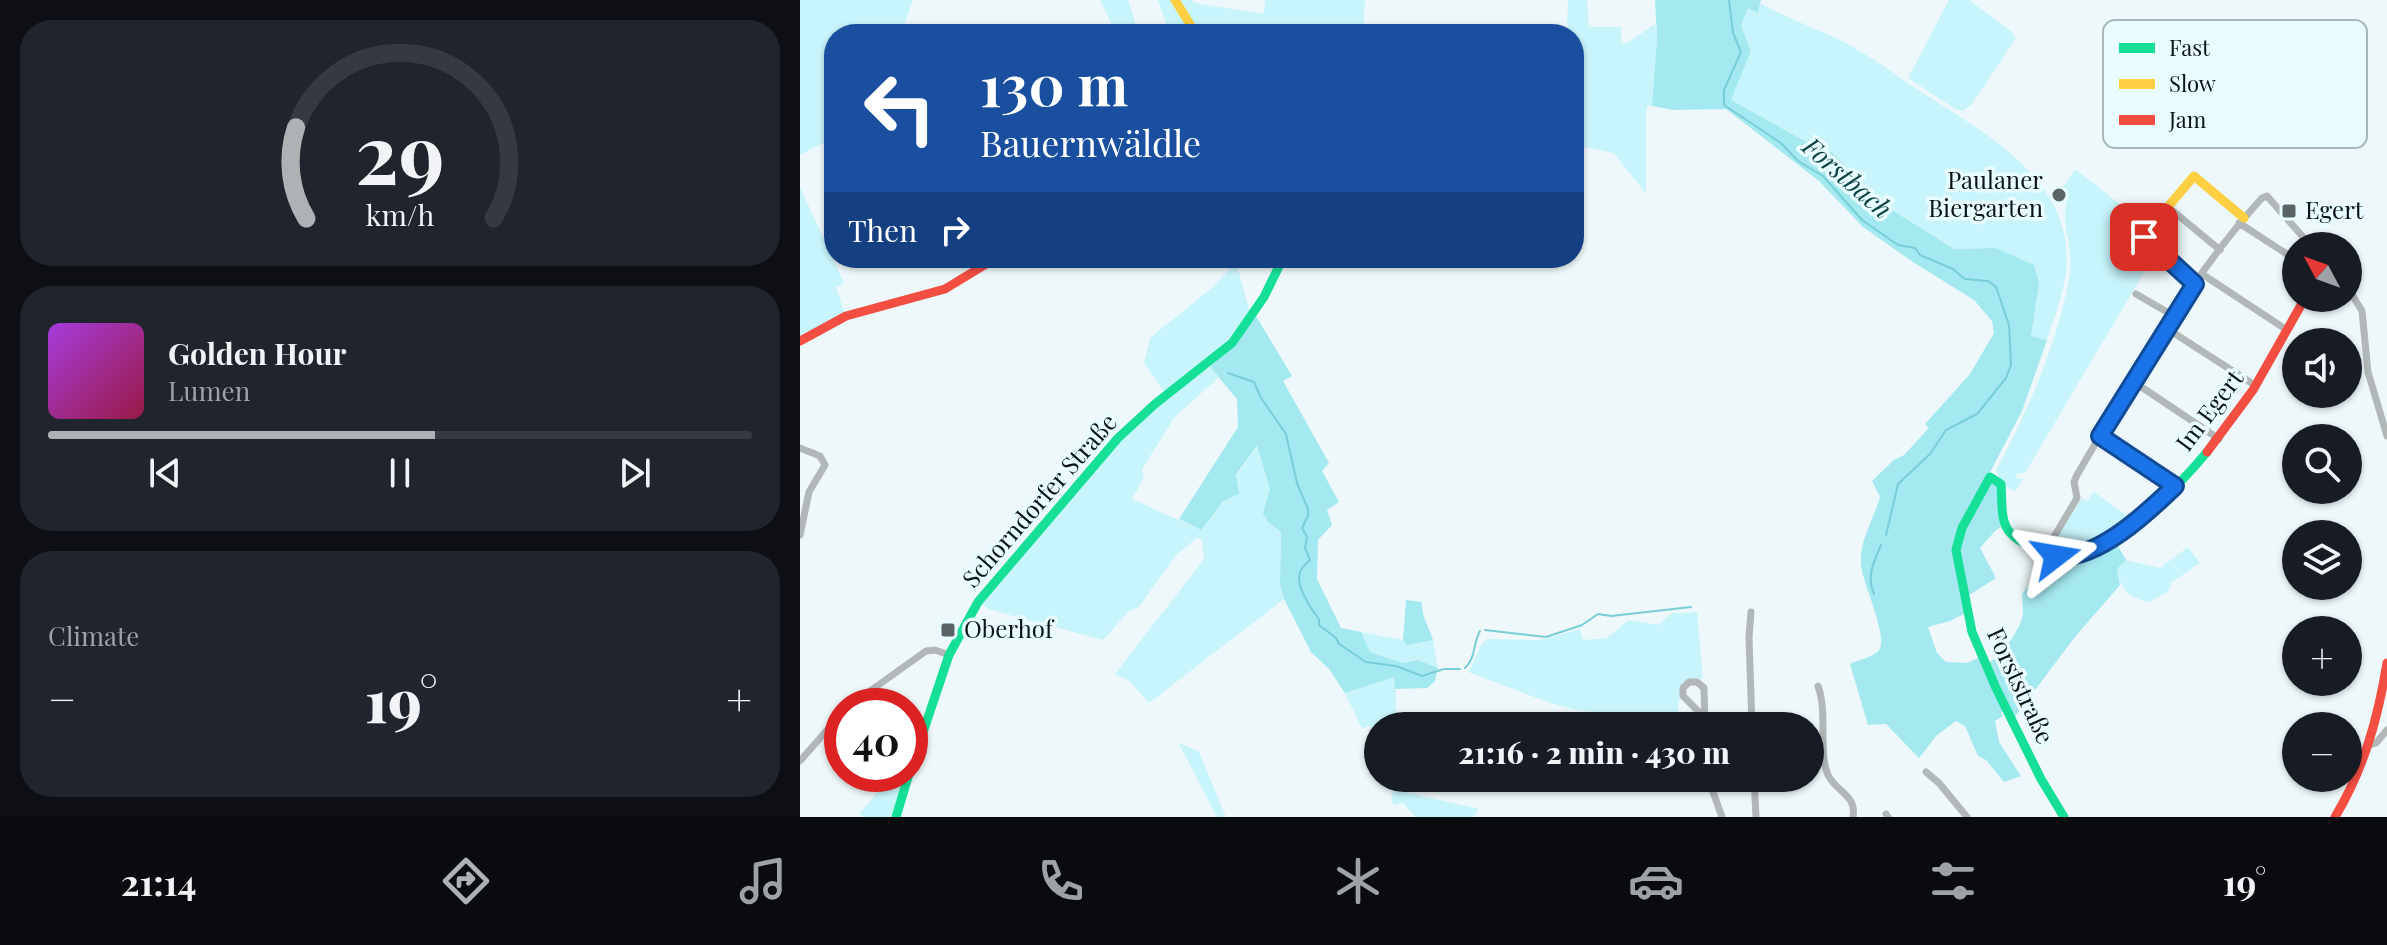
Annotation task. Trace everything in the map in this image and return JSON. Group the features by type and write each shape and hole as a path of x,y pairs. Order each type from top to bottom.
{"street":[{"path":"1175,0 1190,24"},
{"path":"2195,284 2144,239 2194,176 2242,220 2282,250"},
{"path":"2045,552 2077,498 2074,480 2100,436 2166,328 2242,220 2262,198 2269,197 2299,232"},
{"path":"2168,207 2220,250"},
{"path":"800,341 846,316 945,289 980,268"},
{"name":"Schorndorfer Straße","path":"928,718 949,655 978,602 1094,464 1140,417 1219,355 1238,336 1264,297 1278,268"},
{"path":"2202,274 2284,328"},
{"path":"2136,294 2174,316"},
{"path":"2362,309 2369,377 2387,436"},
{"path":"2166,328 2256,386"},
{"name":"Im Egert","path":"1990,477 2001,484 2000,509 2004,527 2020,542 2068,557 2100,545 2139,520 2219,439 2256,386 2282,339"},
{"path":"2134,382 2219,439"},
{"path":"2100,436 2175,486"},
{"path":"800,448 820,456 825,465 808,495 800,535"},
{"name":"Forststraße","path":"1990,477 1962,528 1956,550 1972,632 2041,779 2064,817"},
{"path":"1751,612 1752,712"},
{"path":"874,688 926,651 935,650 949,655"},
{"path":"2335,817 2369,745 2387,663"},
{"path":"1689,682 1697,682 1704,688 1705,722 1683,696 1683,688 1689,682"},
{"path":"1818,686 1823,698 1827,771 1832,781 1853,802 1853,817"},
{"path":"2369,745 2376,743 2387,730"},
{"path":"800,761 824,734"},
{"path":"1926,772 1967,817"},
{"name":"Schorndorfer Straße","path":"896,817 904,792"},
{"path":"1713,792 1722,817"},
{"path":"1755,792 1756,817"}],"shaded area":[{"path":"800,0 913,0 905,24 824,24 824,142 800,155"},
{"path":"1100,0 1128,0 1136,24 1111,24"},
{"path":"1158,0 1171,0 1186,24 1166,24"},
{"path":"1179,0 1264,14 1265,0 1365,0 1364,24 1195,24"},
{"path":"1568,0 1587,0 1589,27 1621,27 1621,43 1627,43 1655,24 1657,38 1652,106 1647,106 1646,115 1646,194 1614,153 1584,147 1584,24 1567,24"},
{"path":"1655,0 1761,0 1758,13 1748,8 1741,25 1751,51 1731,100 1833,153 1859,180 1868,195 1954,249 1996,248 2034,265 2039,284 2031,336 2047,340 2022,411 1986,480 1996,483 2001,527 1980,548 1996,578 1968,596 1966,613 1928,627 1937,653 1946,662 1967,663 1978,658 1983,666 1989,663 2013,637 2021,621 2022,594 2053,557 2114,539 2126,560 2117,569 2120,585 2074,638 2014,718 2003,711 2003,716 1995,721 1999,742 2021,776 2004,782 1986,760 1978,756 1965,726 1956,721 1937,735 1919,758 1886,724 1868,725 1850,664 1873,655 1881,643 1861,564 1865,538 1880,497 1872,481 1894,460 1904,455 1929,428 1925,424 1970,374 1994,333 1992,321 1974,300 1863,227 1819,181 1726,109 1673,110 1652,106 1657,38"},
{"path":"1949,0 1969,0 2016,38 1972,104 1963,111 1955,109 1908,78"},
{"path":"1761,3 1870,57 1996,141 2034,176 2060,219 2067,257 2064,282 2047,340 2031,336 2039,284 1996,248 1954,249 1868,195 1859,180 1833,153 1731,100 1751,51 1741,25 1748,8 1758,13"},
{"path":"2075,169 2130,212 2121,230 2155,254 2025,473 2017,473 2016,478 2023,479 2015,491 2003,485 1996,470 2041,375 2065,299 2071,264 2065,219 2067,201 2059,193"},
{"path":"800,187 824,239 824,268 837,268 844,283 836,287 845,314 800,339"},
{"path":"1230,268 1238,268 1250,312 1226,342 1164,392 1144,363 1150,338 1213,287"},
{"path":"1256,316 1292,376 1283,381 1329,463 1322,471 1339,502 1327,510 1332,525 1318,540 1317,579 1341,628 1361,632 1370,652 1403,663 1418,660 1438,668 1435,681 1427,688 1395,689 1394,677 1345,693 1329,669 1311,652 1284,599 1280,584 1281,532 1268,522 1263,513 1270,489 1257,445 1236,475 1239,494 1223,501 1201,530 1179,519 1238,427 1237,399 1210,367 1234,346"},
{"path":"1210,367 1218,378 1174,418 1142,469 1144,478 1132,499 1201,530 1257,445 1271,489 1268,522 1281,532 1280,584 1284,599 1149,703 1129,681 1115,674 1204,559 1202,540 1198,537 1176,555 1139,607 1129,611 1103,640 982,605 1038,532 1099,462 1150,413"},
{"path":"2094,492 2134,521 2084,549 2063,554 2054,552 2053,544 2082,498 2087,501"},
{"path":"2188,547 2200,563 2171,583 2169,590 2151,602 2132,596 2121,583 2117,569 2126,560 2160,568"},
{"path":"1406,600 1422,602 1433,640 1407,645 1403,640"},
{"path":"1697,612 1703,679 1691,678 1682,683 1677,712 1573,709 1468,672 1487,639 1541,640 1580,629 1583,640 1606,638 1629,620 1658,625 1672,613"},
{"path":"1361,632 1403,640 1408,645 1433,640 1438,668 1418,660 1403,663 1370,652"},
{"path":"1395,676 1396,712 1364,712 1362,729 1345,693"},
{"path":"1178,742 1199,752 1226,817 1217,817"},
{"path":"877,792 900,792 892,817 864,817 859,814"},
{"path":"1405,792 1479,809 1474,817 1415,817 1403,803 1393,805 1391,795"}],"waterway":[{"name":"Forstbach","path":"1729,0 1733,33 1741,52 1724,90 1724,105 1823,176 1862,220 1898,245 1915,248 1920,255 1953,269 1965,279 1988,281 1996,287 2009,325 2011,365 2006,378 1977,414 1946,430 1930,454 1898,484 1886,535"},
{"path":"1228,373 1254,382 1261,398 1286,434 1297,483 1308,509 1302,528 1307,537 1305,548 1310,560 1301,570 1299,582 1319,619 1319,625 1339,644 1366,662 1396,666 1422,676 1444,669 1460,669"},
{"name":"Forstbach","path":"1874,594 1871,575 1881,545"},
{"path":"1485,630 1546,637 1582,625 1598,614 1611,616 1691,607"},
{"path":"1465,668 1471,660 1480,631"}],"traffic: fast":[{"path":"928,717 949,655 978,602 1118,438 1155,404 1232,343 1264,297 1278,268"},
{"path":"2064,817 2041,779 1972,632 1956,550 1962,528 1990,477 2001,484 2003,516 2014,537 2045,553 2064,557 2082,554 2102,545 2142,517 2207,452"},
{"path":"896,817 904,792"}],"traffic: slow":[{"path":"1175,0 1190,24"},
{"path":"2195,284 2145,240 2145,234 2194,176 2244,218"}],"traffic: jam":[{"path":"800,341 846,316 945,289 980,268"},
{"path":"2207,452 2253,390 2297,312"},
{"path":"2335,817 2368,743 2387,663"}],"place":[{"name":"Paulaner Biergarten","path":"2059,195"},
{"name":"Egert","path":"2289,211"},
{"name":"Oberhof","path":"948,630"}],"route":[{"path":"2056,556 2065,557 2097,546 2151,510 2175,486 2100,436 2195,284 2144,237"}]}
